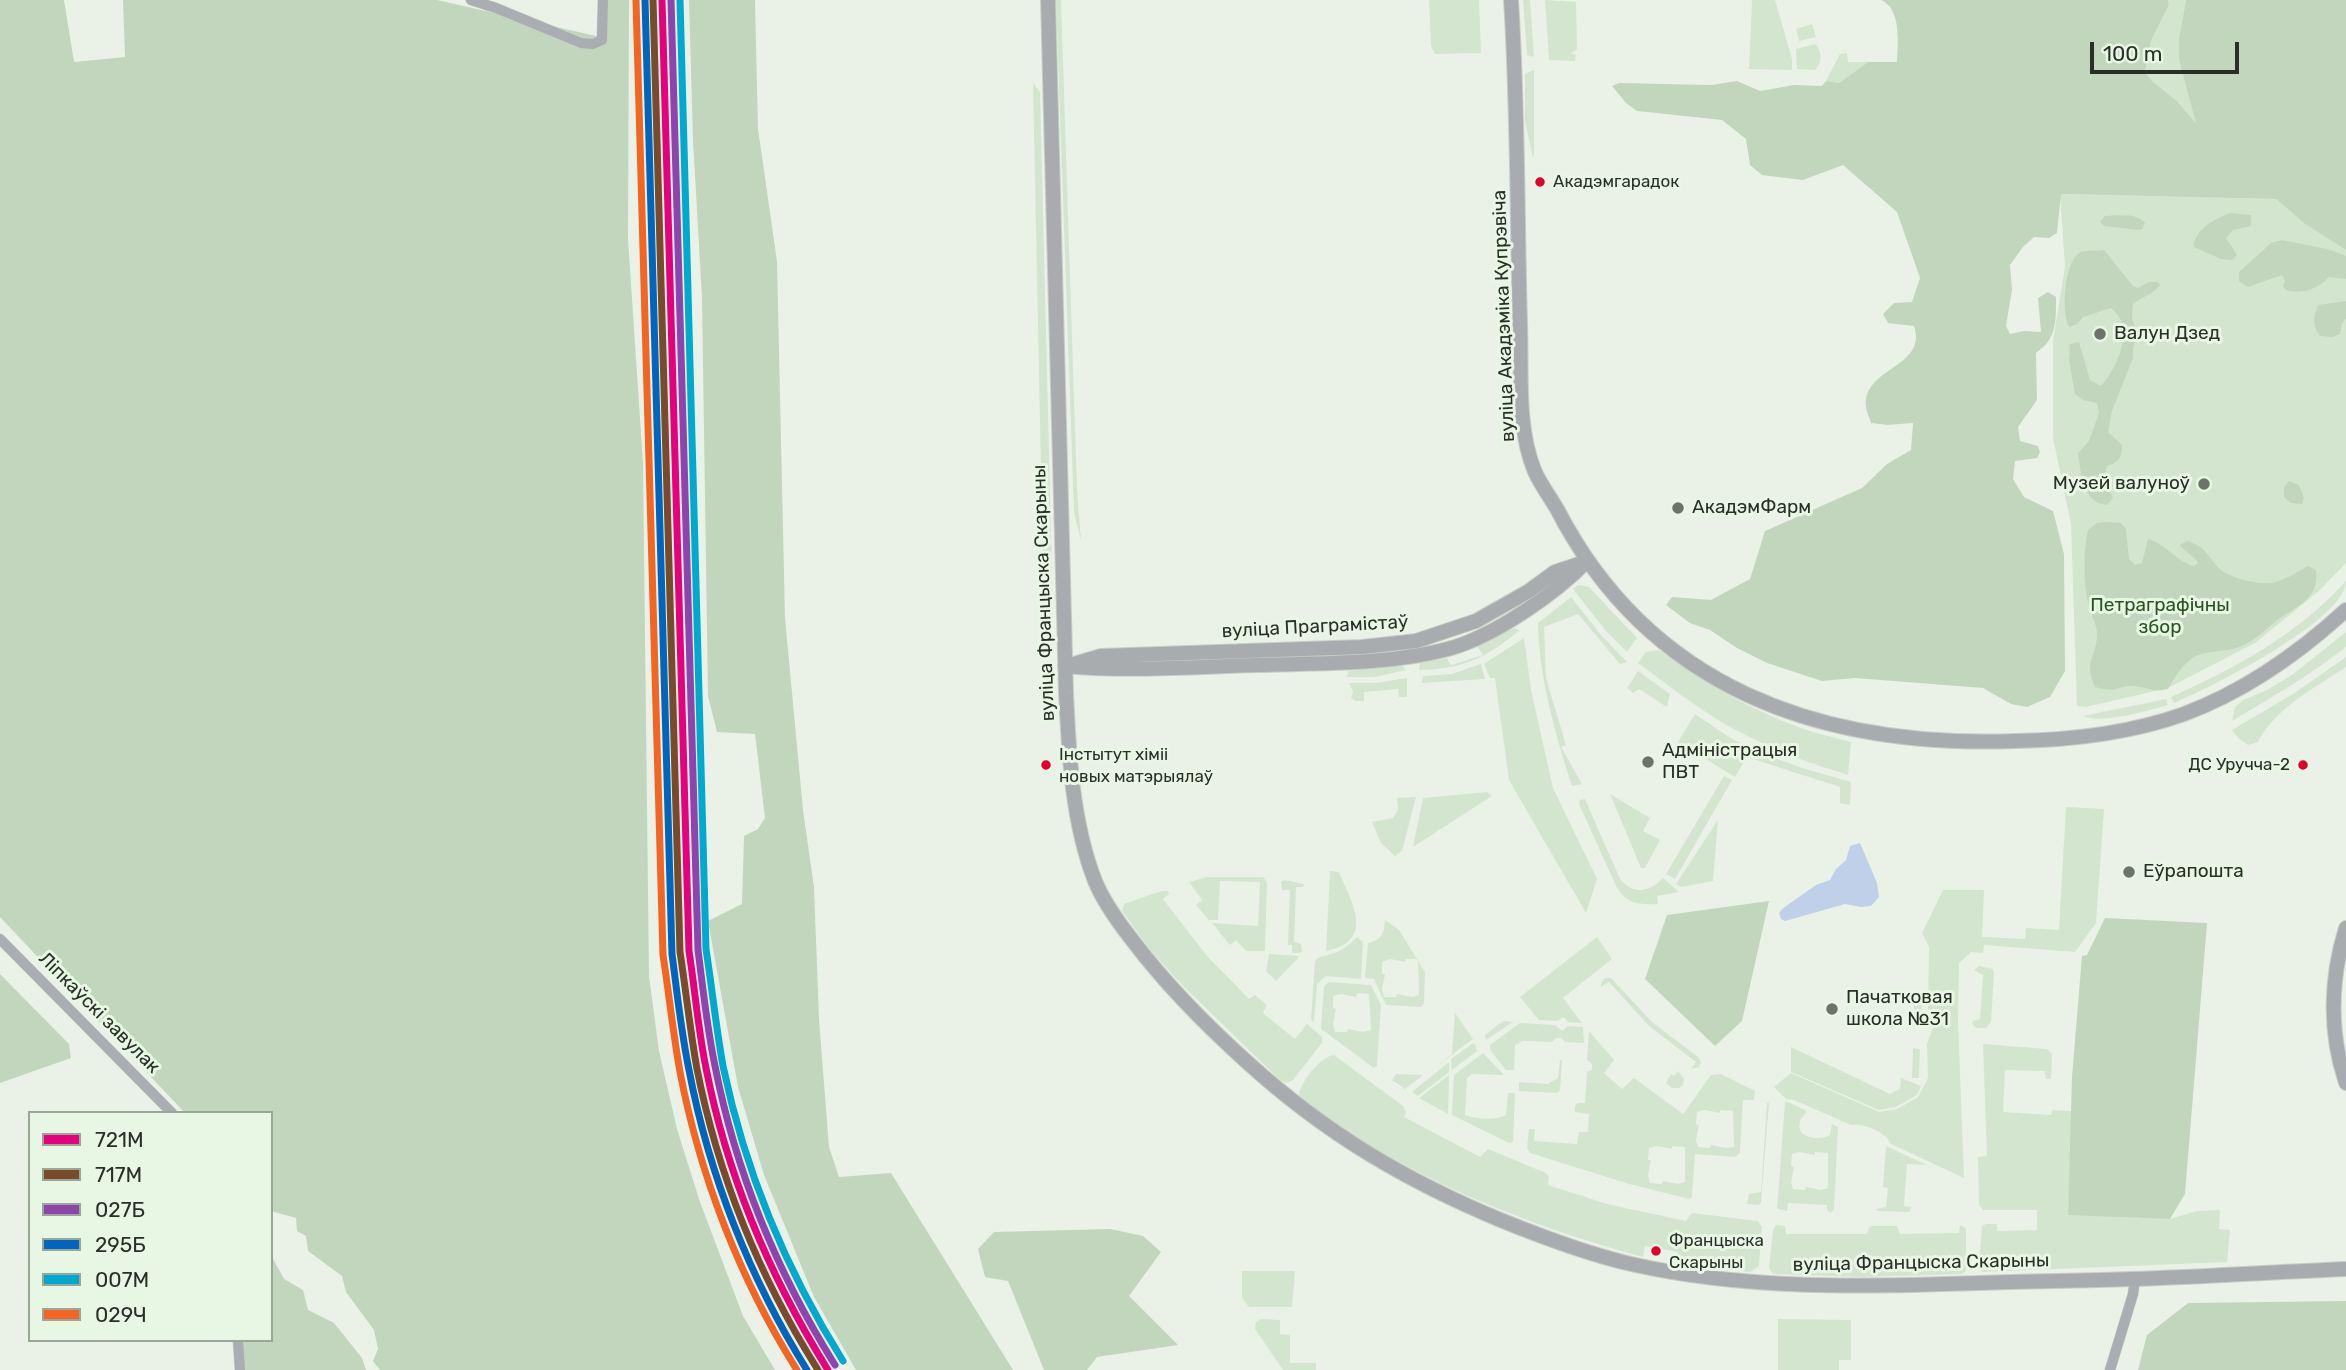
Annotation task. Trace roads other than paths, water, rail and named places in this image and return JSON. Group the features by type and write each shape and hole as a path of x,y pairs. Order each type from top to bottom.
{"main road":[{"name":"вуліца Францыска Скарыны","path":"1048,0 1065,666 1070,763 1082,840 1105,902 1160,977 1200,1018 1286,1098 1366,1154 1457,1202 1546,1238 1629,1264 1763,1283 1832,1285 1951,1285 2134,1279 2345,1268"},
{"name":"вуліца Акадэміка Купрэвіча","path":"1511,0 1518,131 1519,291 1526,441 1536,474 1587,561 1636,620 1692,665 1763,702 1835,726 1954,741 2053,739 2133,728 2188,713 2243,687 2277,667 2311,642 2346,610"},
{"name":"вуліца Праграмістаў","path":"1065,666 1101,656 1362,648 1416,641 1476,621 1529,591 1555,572 1587,561"},
{"path":"2346,928 2333,991 2337,1053 2346,1083"}],"street":[{"path":"471,0 581,43 593,44 602,40 603,0"},
{"name":"Ліпкаўскі завулак","path":"0,939 170,1111"},
{"path":"2109,1370 2133,1294 2134,1279"},
{"path":"238,1342 240,1370"}],"water":[{"path":"1860,843 1877,883 1879,897 1871,906 1845,904 1785,921 1781,919 1779,913 1782,909 1816,885 1830,880 1836,869 1846,860 1850,846"}],"place":[{"name":"Акадэмгарадок","path":"1540,182"},
{"name":"Валун Дзед","path":"2100,334"},
{"name":"Музей валуноў","path":"2204,484"},
{"name":"АкадэмФарм","path":"1678,508"},
{"name":"Адміністрацыя ПВТ","path":"1648,762"},
{"name":"Інстытут хіміі новых матэрыялаў","path":"1046,765"},
{"name":"ДС Уручча-2","path":"2303,765"},
{"name":"Еўрапошта","path":"2129,872"},
{"name":"Пачатковая школа №31","path":"1832,1009"},
{"name":"Францыска Скарыны","path":"1656,1251"}],"park label":[{"name":"Петраграфічны збор","path":"2160,617"}]}
